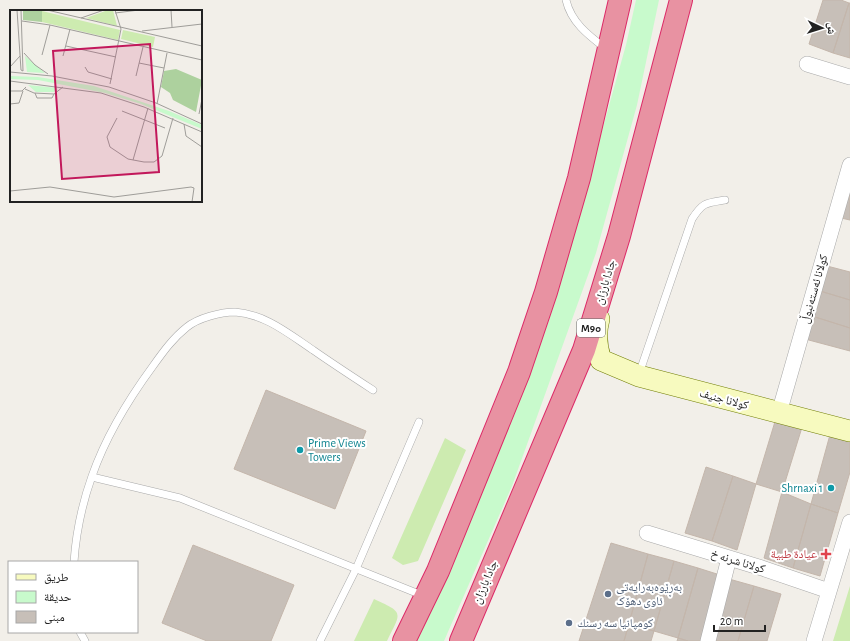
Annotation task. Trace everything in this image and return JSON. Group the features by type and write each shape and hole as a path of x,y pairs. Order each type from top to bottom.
{"highway":[{"path":"404,641 438,572 519,372 546,292 579,178 620,0"},
{"name":"جادا بارزان","path":"460,641 584,350 611,261 681,0"}],"street":[{"path":"807,64 850,77"},
{"name":"كولانا ئەستەنبوڵ","path":"778,413 850,165"},
{"path":"564,397 584,372 601,360 596,347 596,332 612,274 611,261"},
{"name":"كولانا جنيف","path":"601,360 639,376 850,431"},
{"path":"814,641 850,522"},
{"name":"كولانا شرنه خ","path":"647,533 829,591"},
{"path":"708,641 729,558"},
{"path":"470,641 477,603"}],"lane":[{"path":"566,0 570,13 583,31 608,50"},
{"path":"639,376 692,219 700,207 707,203 725,200"},
{"path":"74,561 81,513 105,442 119,416 143,379 170,343 188,326 210,316 234,312 259,317 374,390"},
{"path":"320,641 356,569 419,422"},
{"path":"92,477 180,498 426,597"}],"green space":[{"path":"636,0 659,0 637,105 596,253 512,486 444,641 416,641 458,553 548,323 626,45"},
{"path":"445,438 466,450 418,561 403,565 392,558"},
{"path":"850,586 850,641 833,641"},
{"path":"374,599 391,607 397,614 397,619 387,641 354,641"}],"building":[{"path":"823,0 841,0 849,3 833,53 809,44"},
{"path":"850,3 850,58 833,53"},
{"path":"850,194 850,220 841,218"},
{"path":"827,266 850,272 850,300 820,291"},
{"path":"820,291 850,300 850,328 812,316"},
{"path":"812,316 850,328 850,351 805,339"},
{"name":"Prime Views Towers","path":"266,390 366,431 335,509 234,469"},
{"path":"777,415 803,424 782,492 756,484"},
{"name":"Shrnaxi 1","path":"831,431 850,437 850,472 838,513 811,504"},
{"path":"706,467 733,476 712,541 685,533"},
{"path":"733,476 756,484 737,550 712,541"},
{"path":"782,492 811,504 793,568 764,558"},
{"path":"811,504 838,513 820,576 793,568"},
{"path":"611,543 648,554 624,641 579,641"},
{"path":"193,545 294,585 271,641 207,641 162,623"},
{"path":"648,554 674,561 654,631 629,624"},
{"path":"674,561 698,568 678,638 654,631"},
{"path":"698,568 720,575 703,641 688,641 678,638"},
{"path":"729,579 754,586 738,641 711,641"},
{"path":"754,586 781,594 767,641 738,641"},
{"path":"629,624 654,631 651,641 624,641"},
{"path":"678,638 688,641 677,641"}],"place":[{"name":"Prime Views Towers","path":"300,450"},
{"name":"Shrnaxi 1","path":"831,488"},
{"name":"عيادة طبية","path":"826,554"},
{"name":"بەڕێوەبەرایەتی ئاوی دهۆک","path":"608,594"},
{"name":"كومپانيا سه رسنك","path":"569,623"}]}
